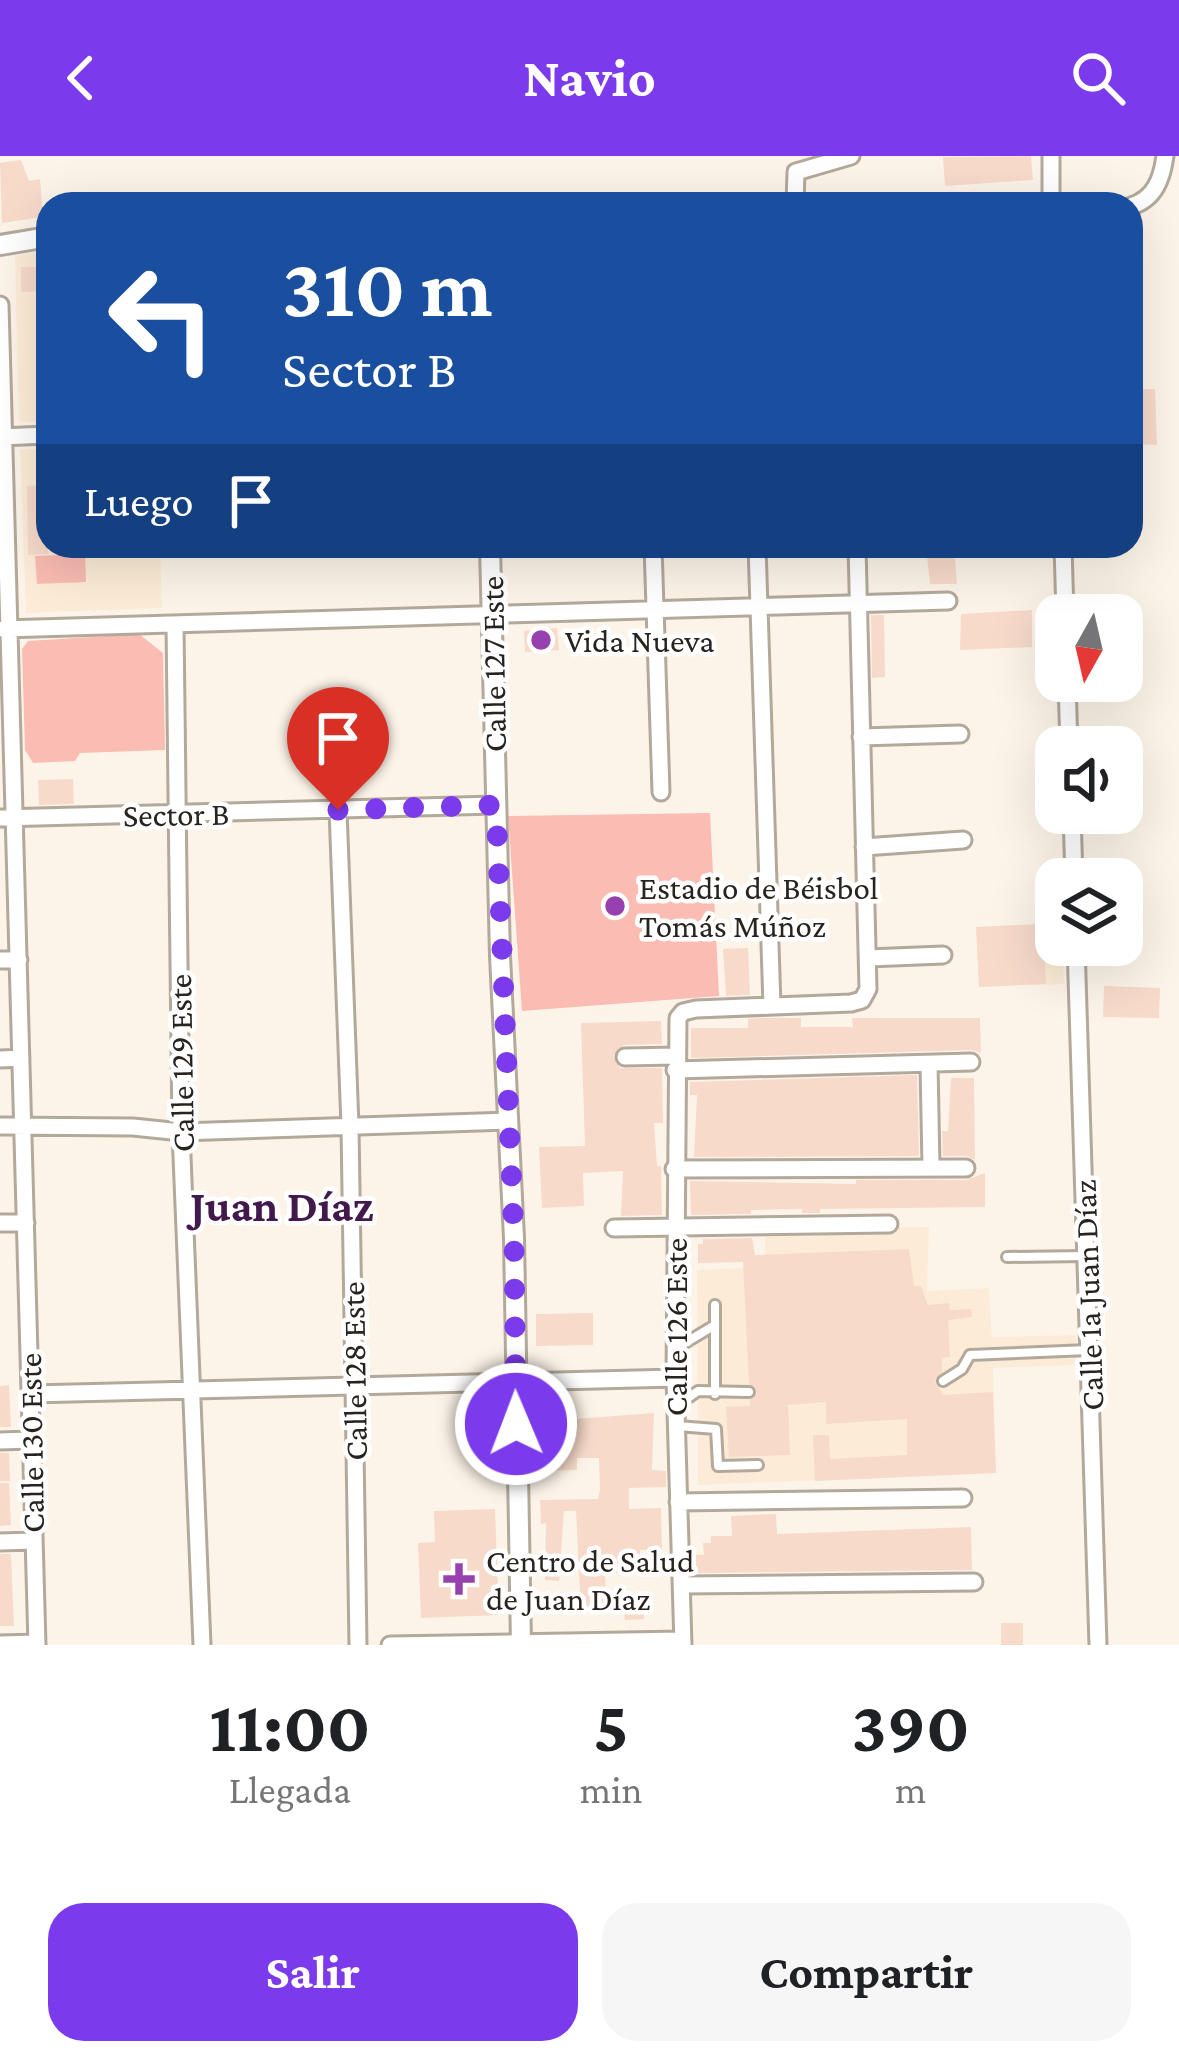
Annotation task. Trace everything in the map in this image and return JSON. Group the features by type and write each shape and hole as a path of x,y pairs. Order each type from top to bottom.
{"street":[{"path":"795,192 796,172 851,156"},
{"path":"1051,156 1051,192"},
{"path":"1143,199 1162,176 1165,156"},
{"path":"1162,176 1179,182"},
{"path":"0,245 36,239"},
{"name":"Calle 130 Este","path":"0,305 7,818 19,960 37,1644"},
{"path":"1,437 36,436"},
{"name":"Calle 127 Este","path":"490,558 521,1643"},
{"path":"653,558 662,792"},
{"path":"757,558 772,1006 862,1000 868,989 857,558"},
{"path":"1063,558 1064,594"},
{"path":"5,629 948,601"},
{"name":"Calle 129 Este","path":"175,624 181,1132 202,1645"},
{"path":"861,737 960,734"},
{"name":"Sector B","path":"7,818 496,805"},
{"name":"Calle 128 Este","path":"338,810 350,1126 358,1645"},
{"path":"864,847 963,840"},
{"path":"868,958 943,955"},
{"path":"0,960 19,960"},
{"name":"Calle 1a Juan Díaz","path":"1077,966 1098,1645"},
{"name":"Calle 126 Este","path":"682,1642 675,1378 678,1018 683,1012 772,1006"},
{"path":"0,1059 21,1058"},
{"path":"625,1058 675,1063 971,1062"},
{"path":"929,1064 931,1167"},
{"path":"0,1126 133,1126 181,1132 509,1120"},
{"path":"674,1169 966,1168"},
{"path":"0,1223 26,1222"},
{"path":"614,1228 889,1224"},
{"path":"32,1394 675,1378"},
{"path":"0,1441 30,1440"},
{"path":"678,1502 964,1498"},
{"path":"0,1542 33,1541"},
{"path":"681,1585 974,1582"},
{"path":"390,1645 682,1642"},
{"path":"0,1644 37,1644"}],"lane":[{"path":"1007,1257 1086,1256"},
{"path":"715,1304 715,1394"},
{"path":"675,1349 715,1325"},
{"path":"943,1382 962,1369 970,1355 1089,1350"},
{"path":"676,1407 698,1391 749,1392"},
{"path":"676,1426 716,1429 718,1466 758,1465"}],"shaded area":[{"path":"36,252 36,421 19,422 15,256"},
{"path":"20,449 36,449 36,558 160,558 162,608 26,613"},
{"path":"35,556 85,558 86,582 37,584"},
{"path":"139,634 163,653 165,750 80,753 75,761 33,763 25,750 22,649 28,641"},
{"name":"Estadio de Béisbol Tomás Múñoz","path":"710,813 719,996 522,1011 508,816"},
{"path":"1035,924 1035,966 1063,966 1064,984 979,987 976,927"},
{"path":"929,1227 927,1291 989,1288 992,1337 1076,1335 1076,1365 993,1368 996,1473 698,1485 697,1270 765,1267 765,1231"}],"building":[{"path":"1031,156 1033,180 945,186 943,157"},
{"path":"21,160 29,181 40,179 36,218 2,223 0,163"},
{"path":"21,267 36,267 36,291 21,292"},
{"path":"1143,389 1155,389 1157,445 1143,444"},
{"path":"27,486 36,486 36,555 28,555"},
{"path":"927,558 955,558 957,584 930,584"},
{"path":"1032,610 1032,647 960,650 961,614"},
{"path":"871,615 884,615 885,677 872,678"},
{"name":"Vida Nueva","path":"557,628 559,650 525,652 524,631"},
{"path":"73,779 74,804 39,805 38,780"},
{"path":"1035,924 1035,966 1045,966 1046,984 979,987 976,927"},
{"path":"748,948 750,995 726,996 723,949"},
{"path":"1104,986 1160,988 1159,1018 1103,1017"},
{"path":"801,1018 801,1027 853,1027 852,1018 980,1018 981,1053 691,1058 691,1028 748,1028 748,1019"},
{"path":"661,1021 662,1044 624,1045 613,1056 620,1068 662,1068 663,1123 654,1123 662,1215 621,1216 623,1171 583,1173 584,1206 542,1208 539,1147 585,1146 581,1023"},
{"path":"917,1075 919,1156 694,1157 697,1095 690,1095 690,1082"},
{"path":"951,1078 974,1078 975,1160 943,1156"},
{"path":"985,1173 985,1207 691,1215 690,1181 856,1184 856,1180 966,1180"},
{"path":"752,1238 755,1255 909,1249 914,1286 921,1286 928,1305 949,1303 950,1310 971,1309 972,1317 948,1320 950,1357 942,1358 942,1372 935,1382 943,1395 993,1392 996,1473 815,1481 813,1435 829,1435 830,1459 907,1455 907,1419 826,1424 826,1402 788,1405 790,1455 729,1457 726,1407 750,1406 757,1393 749,1384 743,1262 698,1263 698,1244 703,1239"},
{"path":"593,1313 593,1345 536,1346 536,1314"},
{"path":"9,1385 11,1427 0,1427 0,1386"},
{"path":"574,1407 575,1419 654,1413 652,1470 666,1471 666,1487 629,1488 629,1509 661,1508 662,1549 640,1550 641,1572 605,1573 606,1602 643,1600 644,1619 625,1620 624,1612 581,1613 576,1511 564,1511 559,1581 545,1580 546,1523 541,1524 540,1500 598,1499 600,1490 599,1458 577,1458 577,1470 532,1471 531,1456 537,1456 535,1415"},
{"path":"0,1453 9,1453 10,1481 0,1481"},
{"path":"0,1483 9,1483 11,1525 0,1526"},
{"name":"Centro de Salud de Juan Díaz","path":"495,1509 499,1615 421,1618 418,1543 435,1542 434,1511"},
{"path":"776,1514 777,1534 971,1527 972,1570 696,1573 696,1555 704,1555 703,1543 711,1543 711,1536 732,1536 731,1516"},
{"path":"0,1554 11,1554 14,1626 0,1626"},
{"path":"1001,1623 1023,1623 1023,1645 1001,1645"}],"place":[{"name":"Vida Nueva","path":"541,640"},
{"name":"Estadio de Béisbol Tomás Múñoz","path":"615,906"},
{"name":"Centro de Salud de Juan Díaz","path":"459,1579"}],"district":[{"name":"Juan Díaz","path":"282,1206"}],"route":[{"path":"338,810 496,805 514,1238 516,1424"}]}
